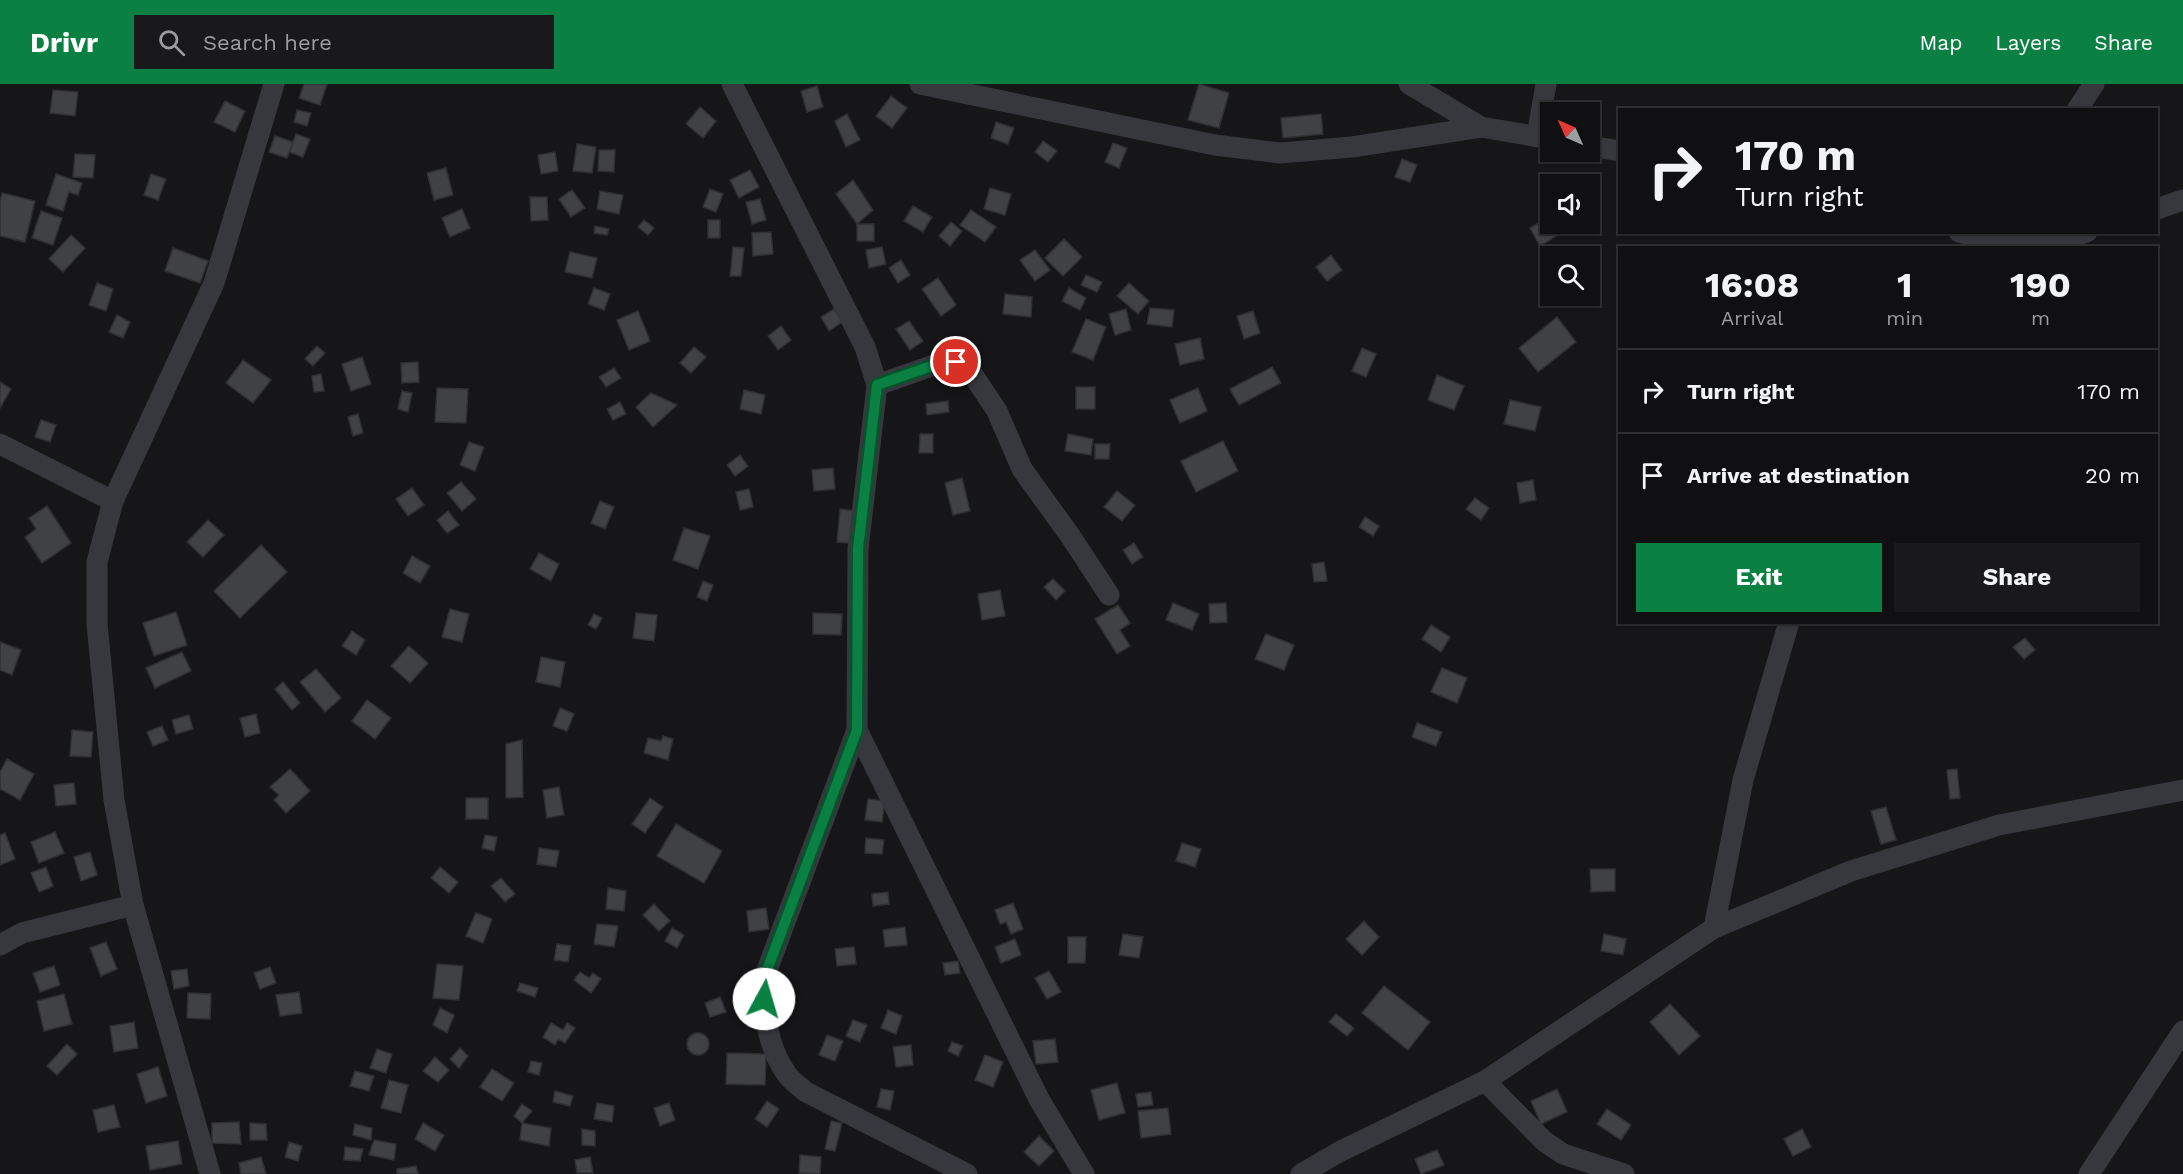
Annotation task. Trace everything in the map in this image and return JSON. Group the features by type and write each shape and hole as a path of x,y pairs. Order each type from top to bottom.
{"street":[{"path":"210,1174 133,905 114,800 97,624 97,562 113,501 214,283 274,84"},
{"path":"732,84 865,347 877,385 858,549 857,730 764,978 764,1019 786,1074 806,1092 967,1174"},
{"path":"920,84 1215,145 1280,153 1352,147 1480,127 1540,137"},
{"path":"1409,84 1480,127"},
{"path":"1545,102 1546,84"},
{"path":"2078,108 2094,84"},
{"path":"1600,148 1618,151"},
{"path":"2158,209 2183,200"},
{"path":"1969,234 2009,242 2066,238 2080,234"},
{"path":"877,385 943,362 956,362 973,375 997,411 1022,470 1064,527 1109,595"},
{"path":"0,444 113,501"},
{"path":"1714,928 1743,780 1788,624"},
{"path":"857,730 1039,1099 1084,1174"},
{"path":"1301,1174 1340,1152 1485,1081 1714,928 1851,871 1999,825 2183,790"},
{"path":"0,945 22,933 133,905"},
{"path":"2089,1174 2183,1031"},
{"path":"1485,1081 1544,1141 1563,1154 1624,1174"}],"building":[{"path":"304,84 327,84 320,105 299,98"},
{"path":"1199,84 1229,93 1219,128 1188,120"},
{"path":"817,86 823,107 807,112 801,91"},
{"path":"53,90 78,92 75,116 50,113"},
{"path":"891,96 907,108 892,128 876,116"},
{"path":"225,101 245,111 235,132 214,122"},
{"path":"700,107 716,121 703,138 686,124"},
{"path":"297,110 311,113 307,126 294,122"},
{"path":"847,114 860,140 846,147 835,121"},
{"path":"1321,114 1323,134 1283,138 1281,118"},
{"path":"996,122 1014,128 1008,144 991,138"},
{"path":"296,134 310,139 303,157 289,152"},
{"path":"275,136 293,142 287,158 269,152"},
{"path":"1043,141 1057,151 1048,162 1035,152"},
{"path":"1113,143 1127,148 1119,168 1105,162"},
{"path":"577,144 596,147 592,173 573,171"},
{"path":"599,150 615,150 614,172 598,171"},
{"path":"555,152 558,171 541,174 538,155"},
{"path":"75,154 95,155 93,178 73,177"},
{"path":"1402,159 1417,165 1410,182 1395,177"},
{"path":"446,168 453,195 434,200 427,173"},
{"path":"750,170 759,187 739,198 730,180"},
{"path":"56,174 82,183 78,195 69,192 63,211 46,205"},
{"path":"151,174 166,179 158,200 144,195"},
{"path":"853,180 873,210 857,224 836,194"},
{"path":"990,188 1011,194 1005,215 984,209"},
{"path":"710,189 723,194 716,212 703,207"},
{"path":"572,190 585,208 571,217 559,199"},
{"path":"600,191 623,195 619,214 597,209"},
{"path":"2,193 35,201 25,242 0,236"},
{"path":"530,197 547,197 548,220 531,221"},
{"path":"760,199 766,220 752,224 746,202"},
{"path":"913,206 932,217 923,232 904,221"},
{"path":"462,209 470,228 450,237 442,218"},
{"path":"971,210 996,227 985,242 960,225"},
{"path":"41,211 62,218 53,245 32,238"},
{"path":"644,220 654,228 648,235 638,227"},
{"path":"708,220 720,220 720,238 708,238"},
{"path":"951,222 962,231 950,246 939,236"},
{"path":"1540,222 1540,234 1560,234 1540,246 1530,228"},
{"path":"857,224 874,224 874,241 857,241"},
{"path":"595,226 609,229 607,235 594,233"},
{"path":"771,232 773,254 753,256 752,233"},
{"path":"71,235 85,248 63,272 49,259"},
{"path":"1064,239 1082,257 1063,276 1045,258"},
{"path":"733,247 744,248 741,276 730,276"},
{"path":"882,247 886,264 869,268 866,250"},
{"path":"173,248 208,261 200,283 165,271"},
{"path":"1035,250 1050,270 1035,281 1020,260"},
{"path":"570,252 597,258 592,278 565,272"},
{"path":"1331,255 1342,270 1327,281 1316,267"},
{"path":"901,260 910,275 898,283 889,268"},
{"path":"1086,275 1102,282 1097,292 1081,285"},
{"path":"938,278 956,305 941,316 922,289"},
{"path":"97,283 113,289 106,311 89,305"},
{"path":"1129,283 1149,301 1138,314 1117,296"},
{"path":"594,288 610,294 604,310 588,304"},
{"path":"1069,288 1086,298 1080,310 1062,301"},
{"path":"1005,294 1032,297 1031,317 1003,314"},
{"path":"1150,308 1174,310 1172,327 1147,324"},
{"path":"834,309 842,322 829,331 821,317"},
{"path":"1126,309 1131,330 1115,335 1109,314"},
{"path":"638,311 650,341 629,350 617,320"},
{"path":"1253,311 1260,333 1244,339 1237,316"},
{"path":"117,315 130,322 123,338 109,332"},
{"path":"1557,317 1576,342 1538,372 1519,348"},
{"path":"1086,319 1106,327 1093,360 1072,352"},
{"path":"909,321 923,341 910,350 896,329"},
{"path":"781,326 791,340 778,350 768,336"},
{"path":"1200,338 1204,359 1180,365 1175,344"},
{"path":"317,346 325,353 313,366 305,359"},
{"path":"694,347 706,357 691,373 680,363"},
{"path":"1362,348 1376,354 1366,377 1352,371"},
{"path":"362,357 371,384 351,391 342,364"},
{"path":"243,360 271,380 253,403 226,383"},
{"path":"418,362 419,382 402,383 401,363"},
{"path":"1272,367 1281,383 1239,405 1230,389"},
{"path":"614,368 621,378 606,387 599,377"},
{"path":"321,374 324,391 314,392 312,376"},
{"path":"1437,375 1464,386 1454,410 1428,400"},
{"path":"0,382 11,389 0,408"},
{"path":"1076,387 1095,387 1095,409 1076,409"},
{"path":"437,388 468,389 466,423 435,422"},
{"path":"1198,388 1207,411 1180,423 1170,400"},
{"path":"744,390 765,395 761,414 740,409"},
{"path":"402,391 412,393 408,412 398,409"},
{"path":"651,393 677,405 653,427 636,407"},
{"path":"1510,400 1541,407 1535,431 1504,424"},
{"path":"948,401 949,412 927,415 926,404"},
{"path":"620,402 626,414 613,420 607,409"},
{"path":"358,414 363,433 353,436 348,417"},
{"path":"41,420 56,425 50,442 35,437"},
{"path":"920,434 933,434 933,453 919,453"},
{"path":"1068,434 1093,439 1091,455 1065,451"},
{"path":"1223,441 1238,471 1196,492 1181,461"},
{"path":"469,442 484,447 475,471 460,465"},
{"path":"1095,444 1110,444 1109,459 1095,459"},
{"path":"740,455 748,466 735,476 727,465"},
{"path":"833,468 835,489 814,491 812,470"},
{"path":"962,478 970,511 953,515 945,483"},
{"path":"1533,480 1536,500 1520,503 1517,483"},
{"path":"461,482 476,499 462,511 447,493"},
{"path":"412,488 424,505 408,516 396,499"},
{"path":"749,489 753,507 740,510 736,492"},
{"path":"1117,491 1135,505 1122,521 1104,507"},
{"path":"1475,498 1489,508 1481,520 1466,509"},
{"path":"600,501 614,507 605,529 591,523"},
{"path":"47,506 71,543 42,563 25,537 36,529 29,518"},
{"path":"840,509 856,511 852,543 837,542"},
{"path":"448,511 459,525 447,533 437,520"},
{"path":"1365,517 1379,526 1373,536 1359,527"},
{"path":"208,520 224,535 203,557 187,542"},
{"path":"684,528 710,536 698,569 673,560"},
{"path":"1134,543 1143,557 1132,564 1123,550"},
{"path":"261,545 287,572 240,618 214,591"},
{"path":"539,553 559,564 551,581 530,569"},
{"path":"412,556 430,566 420,583 403,573"},
{"path":"1324,562 1327,581 1314,582 1312,564"},
{"path":"1053,579 1065,591 1056,600 1044,587"},
{"path":"703,581 713,585 707,601 697,597"},
{"path":"1000,590 1005,616 982,620 978,594"},
{"path":"1173,603 1199,614 1192,630 1166,620"},
{"path":"1226,603 1227,622 1210,623 1209,604"},
{"path":"1118,605 1130,623 1120,630 1130,646 1117,654 1095,619"},
{"path":"450,609 469,614 462,642 442,637"},
{"path":"176,612 187,645 154,656 143,623"},
{"path":"636,613 657,615 654,641 633,638"},
{"path":"813,613 842,614 841,635 813,634"},
{"path":"594,614 602,618 596,629 588,625"},
{"path":"1431,625 1450,637 1441,652 1422,639"},
{"path":"352,631 365,640 356,655 342,646"},
{"path":"1266,634 1294,645 1284,670 1255,659"},
{"path":"2025,638 2035,650 2024,659 2013,647"},
{"path":"0,642 21,650 12,675 0,670"},
{"path":"409,646 428,663 410,683 391,666"},
{"path":"182,652 191,671 155,688 146,668"},
{"path":"541,657 565,662 560,687 536,682"},
{"path":"1442,668 1467,678 1457,703 1431,692"},
{"path":"316,669 341,698 325,712 300,682"},
{"path":"283,682 300,703 292,710 275,689"},
{"path":"367,700 391,718 375,739 352,721"},
{"path":"560,708 574,714 567,731 553,726"},
{"path":"256,714 260,733 245,737 240,718"},
{"path":"189,715 193,729 176,734 172,720"},
{"path":"1417,723 1442,732 1436,746 1412,737"},
{"path":"162,726 168,740 153,746 147,732"},
{"path":"72,730 93,732 91,757 70,756"},
{"path":"663,736 673,739 668,760 644,753 648,738 661,741"},
{"path":"522,740 523,797 506,798 506,744"},
{"path":"7,759 34,774 20,800 0,789 0,772"},
{"path":"290,769 310,791 286,813 274,800 279,795 270,787"},
{"path":"1957,769 1960,798 1950,799 1947,770"},
{"path":"74,783 76,804 56,806 54,785"},
{"path":"559,787 564,815 547,818 543,790"},
{"path":"466,798 488,798 488,819 466,819"},
{"path":"650,798 663,807 645,833 632,824"},
{"path":"868,799 885,801 882,822 865,820"},
{"path":"1886,807 1896,840 1881,844 1871,811"},
{"path":"676,824 722,851 704,883 657,856"},
{"path":"55,832 64,853 39,863 31,842"},
{"path":"5,833 15,859 0,865 0,835"},
{"path":"485,835 497,837 494,851 482,848"},
{"path":"866,838 884,840 882,854 865,853"},
{"path":"1182,843 1201,849 1195,867 1176,861"},
{"path":"539,848 559,851 556,867 537,864"},
{"path":"90,852 97,875 81,881 74,857"},
{"path":"46,867 53,886 39,892 31,873"},
{"path":"440,867 458,882 449,893 431,878"},
{"path":"1590,869 1615,869 1615,891 1591,892"},
{"path":"501,878 515,894 505,902 491,886"},
{"path":"608,888 626,891 624,911 606,909"},
{"path":"888,892 889,904 873,906 872,894"},
{"path":"1013,903 1023,929 1011,934 1006,922 1000,924 995,910"},
{"path":"654,904 670,921 659,931 643,915"},
{"path":"766,908 769,929 749,932 747,911"},
{"path":"476,913 492,919 483,943 466,936"},
{"path":"1364,921 1379,937 1362,955 1346,939"},
{"path":"597,924 618,926 614,947 594,944"},
{"path":"905,927 907,945 885,947 883,930"},
{"path":"672,928 684,935 677,948 665,941"},
{"path":"1123,934 1143,937 1139,958 1119,955"},
{"path":"1604,934 1626,939 1623,955 1601,951"},
{"path":"1068,937 1086,937 1085,963 1068,963"},
{"path":"1015,939 1021,955 1001,963 995,947"},
{"path":"106,942 117,969 101,976 90,948"},
{"path":"557,944 571,946 568,962 554,960"},
{"path":"854,947 856,964 837,966 835,949"},
{"path":"958,961 960,973 945,975 943,963"},
{"path":"437,964 463,966 459,1000 433,998"},
{"path":"54,966 60,985 40,992 33,973"},
{"path":"270,967 276,983 260,989 254,973"},
{"path":"187,969 189,986 174,989 171,971"},
{"path":"1049,971 1061,992 1047,999 1035,978"},
{"path":"580,972 589,978 593,973 601,979 591,993 574,980"},
{"path":"520,983 538,988 535,997 517,991"},
{"path":"1384,986 1430,1022 1408,1050 1362,1013"},
{"path":"299,992 302,1013 280,1016 276,995"},
{"path":"188,993 211,994 210,1019 187,1018"},
{"path":"64,994 72,1024 44,1031 37,1001"},
{"path":"720,997 726,1012 710,1017 705,1003"},
{"path":"1670,1004 1700,1036 1679,1055 1650,1022"},
{"path":"440,1008 454,1015 447,1033 433,1025"},
{"path":"888,1010 902,1016 896,1034 881,1028"},
{"path":"1336,1014 1354,1028 1347,1036 1329,1022"},
{"path":"853,1020 867,1025 860,1042 846,1036"},
{"path":"134,1022 138,1048 114,1052 110,1026"},
{"path":"551,1023 563,1030 567,1023 575,1028 565,1043 558,1039 555,1045 543,1037"},
{"path":"694,1033 702,1033 709,1040 709,1048 702,1055 694,1055 687,1048 687,1040"},
{"path":"827,1035 843,1041 835,1061 819,1055"},
{"path":"1055,1039 1058,1062 1036,1064 1033,1041"},
{"path":"952,1042 963,1046 958,1056 948,1051"},
{"path":"67,1044 77,1054 57,1075 47,1066"},
{"path":"911,1045 913,1065 896,1067 893,1047"},
{"path":"460,1048 468,1056 459,1068 450,1059"},
{"path":"377,1049 392,1054 386,1073 370,1068"},
{"path":"727,1053 766,1054 765,1085 726,1084"},
{"path":"985,1055 1003,1062 993,1087 975,1080"},
{"path":"435,1057 449,1070 438,1082 423,1071"},
{"path":"531,1061 542,1063 539,1075 528,1072"},
{"path":"158,1067 167,1096 146,1103 137,1074"},
{"path":"492,1069 514,1083 502,1101 480,1087"},
{"path":"355,1071 374,1076 369,1091 350,1086"},
{"path":"389,1080 408,1085 401,1113 381,1108"},
{"path":"1117,1083 1125,1113 1099,1120 1091,1090"},
{"path":"881,1089 894,1091 890,1110 877,1107"},
{"path":"1557,1089 1567,1112 1541,1124 1531,1101"},
{"path":"555,1091 573,1096 570,1106 553,1102"},
{"path":"1151,1092 1153,1105 1138,1107 1136,1094"},
{"path":"767,1101 779,1109 767,1127 755,1119"},
{"path":"597,1103 614,1106 612,1122 594,1119"},
{"path":"669,1103 675,1120 660,1126 654,1108"},
{"path":"522,1104 532,1111 522,1123 514,1116"},
{"path":"114,1105 120,1127 98,1132 93,1110"},
{"path":"1168,1108 1171,1134 1141,1138 1138,1111"},
{"path":"1607,1109 1631,1125 1621,1140 1597,1124"},
{"path":"831,1121 842,1123 835,1151 825,1149"},
{"path":"239,1122 241,1144 212,1143 212,1123"},
{"path":"250,1123 266,1124 267,1140 250,1140"},
{"path":"423,1123 444,1135 435,1151 415,1139"},
{"path":"522,1123 551,1128 549,1146 520,1140"},
{"path":"355,1124 372,1128 371,1140 353,1135"},
{"path":"582,1129 595,1131 595,1146 582,1145"},
{"path":"1802,1129 1811,1147 1793,1156 1784,1139"},
{"path":"1039,1136 1054,1151 1039,1166 1024,1152"},
{"path":"374,1140 396,1144 394,1160 369,1155"},
{"path":"178,1141 182,1164 150,1170 146,1146"},
{"path":"289,1142 302,1146 298,1161 285,1157"},
{"path":"345,1147 363,1149 360,1161 344,1160"},
{"path":"1437,1150 1444,1165 1421,1174 1415,1159"},
{"path":"800,1155 821,1157 820,1174 799,1173"},
{"path":"261,1157 266,1174 241,1174 239,1163"},
{"path":"590,1157 593,1173 577,1173 575,1160"},
{"path":"416,1166 418,1174 397,1174 397,1169"}],"route":[{"path":"764,999 764,978 857,730 858,549 877,385 943,362 956,362"}]}
